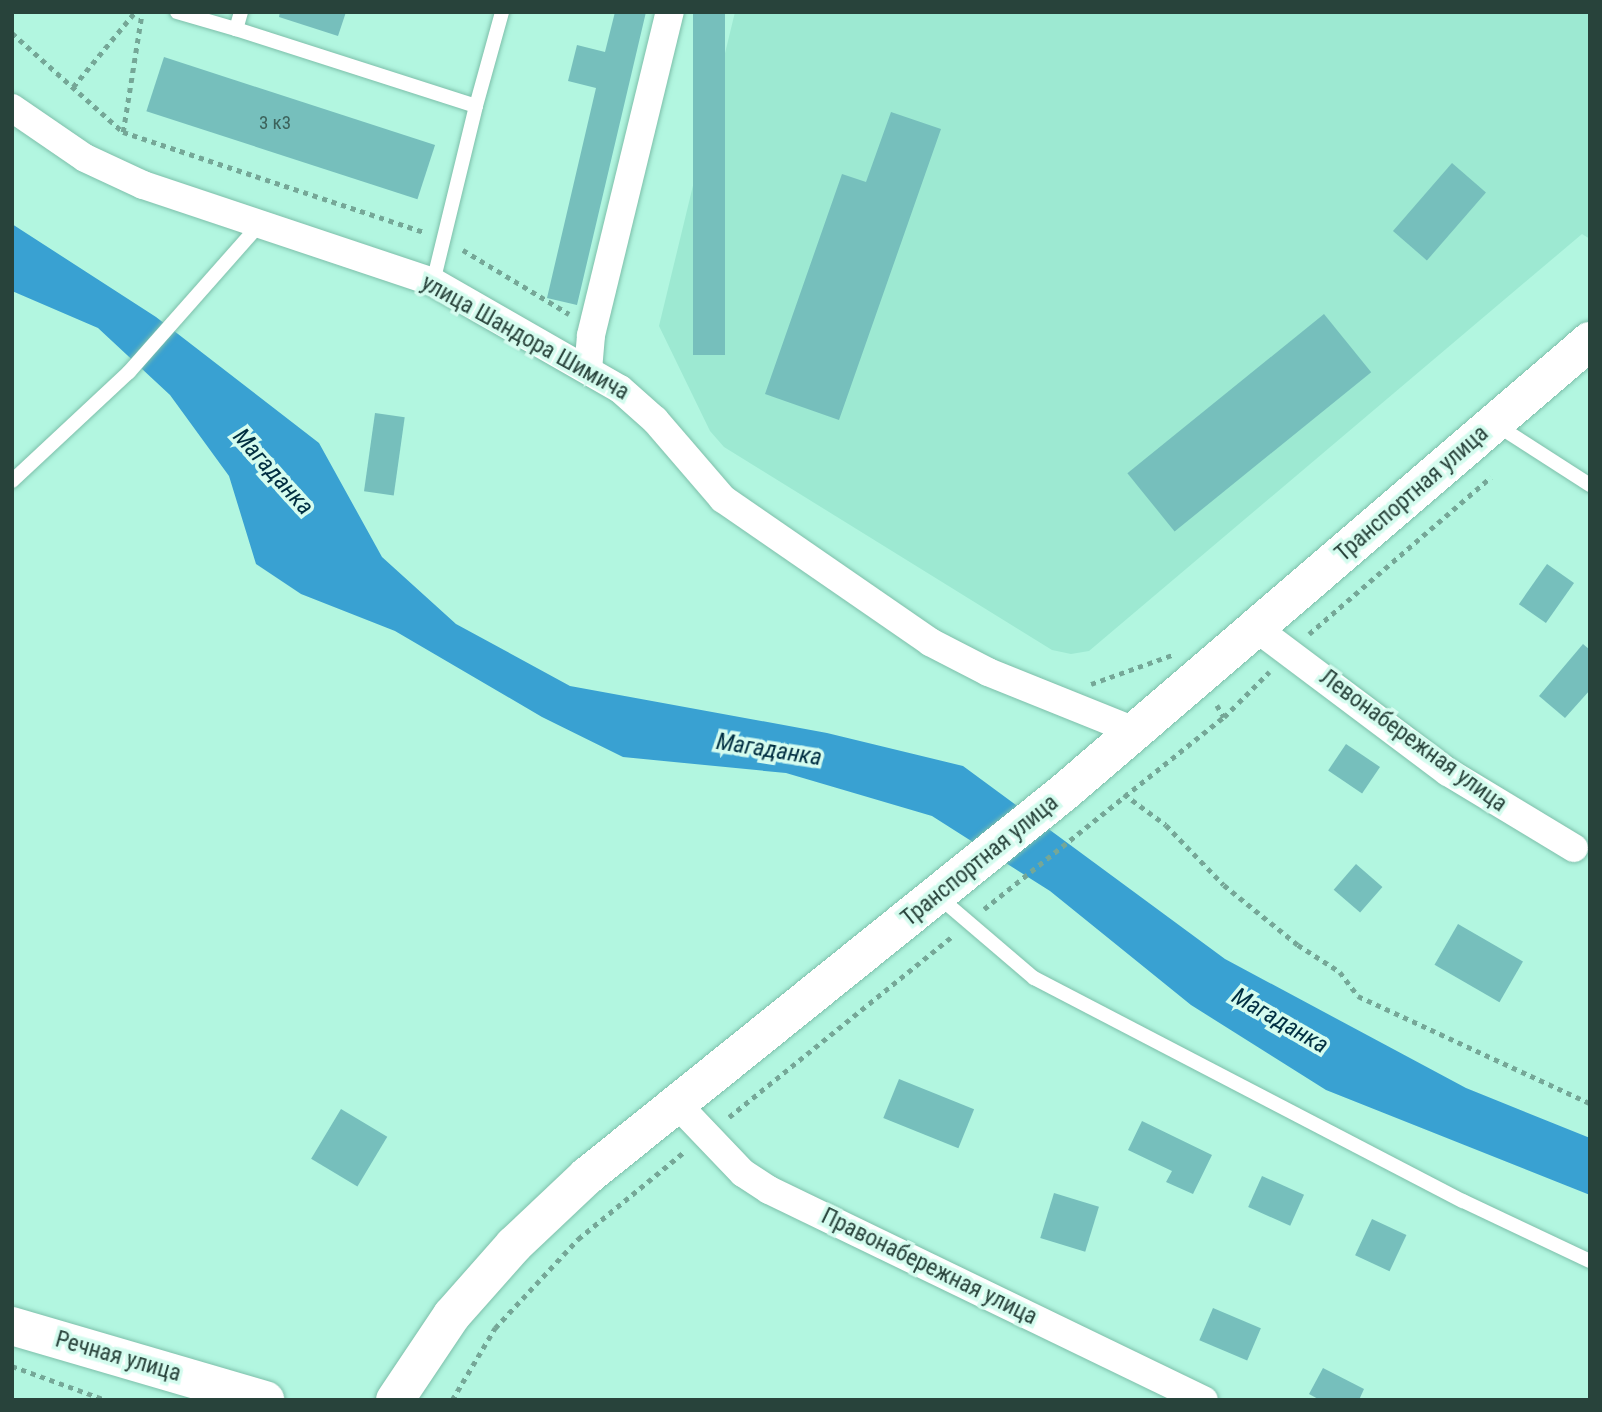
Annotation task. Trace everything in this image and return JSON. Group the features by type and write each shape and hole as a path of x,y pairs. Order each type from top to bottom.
{"main road":[{"name":"Транспортная улица","path":"395,1400 452,1315 514,1245 676,1103 1076,782 1590,341"},
{"name":"Речная улица","path":"12,1326 265,1400"}],"street":[{"path":"589,370 592,335 670,12"},
{"name":"улица Шандора Шимича","path":"12,108 109,171 433,282 589,370 639,403 723,499 907,627 988,672 1135,731"},
{"name":"Левонабережная улица","path":"1256,628 1448,772 1574,848"},
{"name":"Правонабережная улица","path":"676,1103 743,1173 769,1190 1204,1400"}],"lane":[{"path":"177,12 202,16 476,106"},
{"path":"236,29 241,12"},
{"path":"433,282 502,12"},
{"path":"12,481 129,372 260,224"},
{"path":"1494,424 1590,485"},
{"path":"951,885 1034,978 1451,1194 1590,1261"}],"path":[{"path":"73,87 135,12"},
{"path":"123,132 142,12"},
{"path":"12,33 123,132 443,239 583,323 592,335"},
{"path":"981,912 1123,795 1224,718"},
{"path":"1076,782 1123,795 1167,825 1224,885 1298,945 1340,972 1358,996 1590,1103"},
{"path":"12,1366 107,1400"}],"shaded area":[{"path":"735,12 1590,12 1590,239 1582,234 1089,651 1071,654 1052,650 724,447 710,431 659,326"}],"water":[{"name":"Магаданка","path":"12,224 156,317 319,443 382,557 456,624 570,686 827,733 963,766 1225,959 1466,1088 1590,1138 1590,1195 1326,1090 1191,1005 1050,891 932,816 786,773 623,757 542,717 395,631 301,594 256,564 229,476 170,395 98,328 12,291"}],"building":[{"path":"280,12 346,12 338,36 279,17"},
{"path":"615,12 646,12 577,305 547,298 596,88 568,81 577,45 605,52"},
{"path":"693,12 725,12 725,355 693,355"},
{"path":"164,57 435,145 417,199 146,111"},
{"path":"891,112 941,129 839,420 765,394 842,174 866,182"},
{"path":"1452,163 1486,193 1427,260 1393,231"},
{"path":"1324,314 1371,372 1175,532 1127,473"},
{"path":"375,413 405,417 394,495 364,491"},
{"path":"1547,564 1574,583 1546,623 1519,604"},
{"path":"1583,644 1590,650 1590,690 1565,718 1539,696"},
{"path":"1346,744 1380,767 1362,793 1328,771"},
{"path":"1356,864 1382,887 1360,913 1334,890"},
{"path":"1458,924 1523,961 1499,1002 1434,965"},
{"path":"899,1079 974,1109 958,1148 883,1118"},
{"path":"341,1109 387,1137 357,1187 311,1159"},
{"path":"1142,1121 1212,1155 1193,1194 1166,1182 1172,1171 1128,1150"},
{"path":"1262,1176 1304,1195 1290,1226 1248,1207"},
{"path":"1054,1193 1099,1207 1085,1252 1040,1238"},
{"path":"1372,1219 1406,1235 1390,1271 1355,1255"},
{"path":"1213,1308 1261,1328 1247,1361 1199,1340"},
{"path":"1323,1368 1364,1389 1359,1400 1320,1400 1309,1394"}]}
